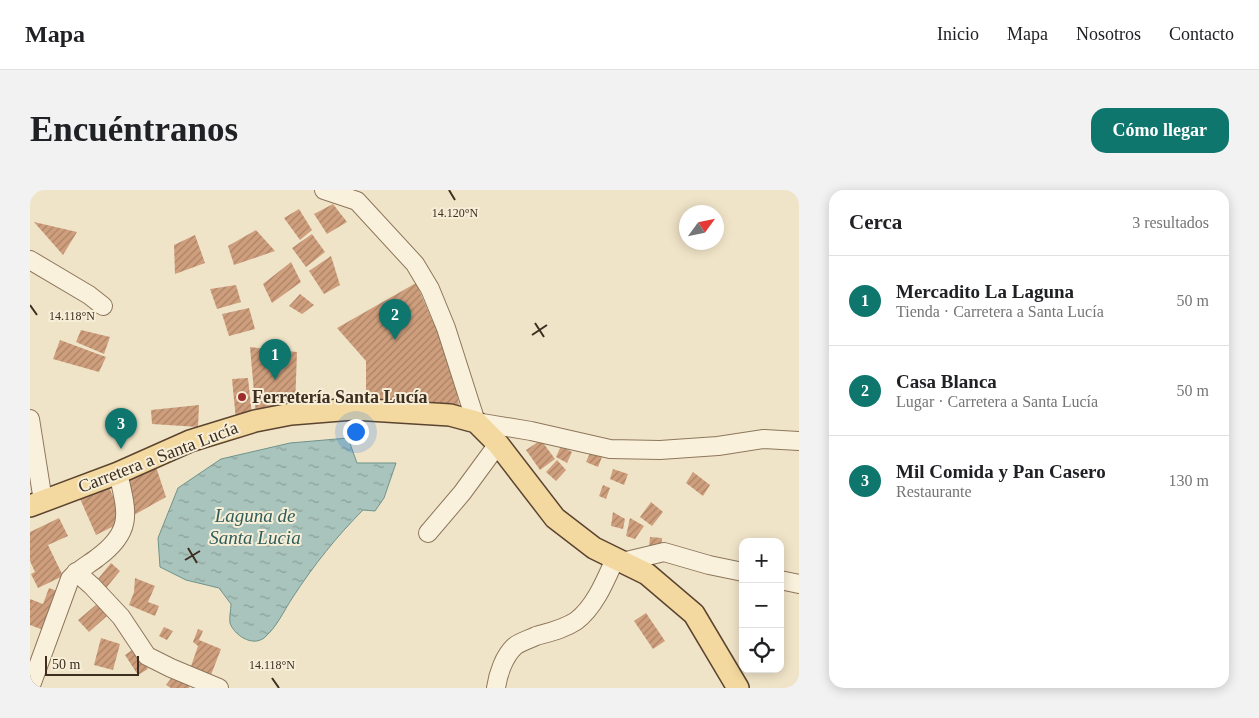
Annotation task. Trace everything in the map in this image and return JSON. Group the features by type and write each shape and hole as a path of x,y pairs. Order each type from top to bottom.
{"main road":[{"name":"Carretera a Santa Lucía","path":"34,504 118,473 190,441 238,425 291,414 354,409 450,415 476,422 498,444 555,518 594,548 647,574 694,614 738,688"}],"street":[{"path":"324,190 356,196 415,264 430,289 459,365 476,422 531,431 610,449 670,449 718,446 764,439 799,440"},
{"path":"30,260 104,306"},
{"path":"30,419 34,504"},
{"path":"428,533 462,493 498,444"},
{"path":"30,688 70,579 76,572 114,545 121,535 125,522 126,508 118,473"},
{"path":"496,688 503,664 515,646 534,637 565,627 577,620 587,609 619,560 664,552 739,571"},
{"path":"76,572 121,617 147,656 219,688"},
{"path":"784,581 799,584"}],"water":[{"name":"Laguna de Santa Lucia","path":"348,438 357,463 396,463 384,498 375,511 363,510 335,541 301,585 269,634 264,638 254,641 249,640 235,632 230,623 231,604 219,588 186,580 160,567 158,538 178,488 221,459 290,443"}],"building":[{"path":"333,204 347,222 327,234 314,214"},
{"path":"299,209 312,230 300,240 284,218"},
{"path":"34,222 77,232 63,255"},
{"path":"256,230 275,251 234,265 228,246"},
{"path":"312,234 325,252 306,267 292,248"},
{"path":"195,235 205,263 175,274 174,245"},
{"path":"331,256 340,285 324,294 309,271"},
{"path":"291,262 301,282 272,303 263,284"},
{"path":"416,283 432,320 450,352 460,411 435,403 366,399 366,361 337,328"},
{"path":"236,285 241,302 217,309 210,289"},
{"path":"300,294 314,305 302,314 289,306"},
{"path":"249,308 255,329 229,336 222,314"},
{"path":"81,330 110,337 104,354 76,342"},
{"path":"60,340 106,357 99,372 53,359"},
{"path":"250,347 297,352 295,407 256,415"},
{"name":"Ferretería Santa Lucía","path":"248,378 252,415 236,420 232,379"},
{"path":"199,405 198,427 152,424 151,410"},
{"path":"541,440 555,459 540,470 526,450"},
{"path":"561,446 572,452 567,463 556,457"},
{"path":"590,453 602,457 598,467 586,462"},
{"path":"557,460 566,470 556,481 546,472"},
{"path":"155,464 166,497 134,515 129,477"},
{"path":"613,469 628,474 624,485 610,479"},
{"path":"693,472 710,485 703,496 686,483"},
{"path":"603,485 610,488 606,499 599,496"},
{"path":"109,487 124,521 96,535 77,492"},
{"path":"651,502 663,512 652,526 640,517"},
{"path":"613,512 625,519 623,529 611,526"},
{"path":"59,518 68,536 48,545 63,576 38,588 31,574 35,572 30,561 30,532"},
{"path":"630,518 644,526 635,539 626,536"},
{"path":"650,537 662,538 661,549 649,548"},
{"path":"111,563 120,571 106,588 97,580"},
{"path":"135,578 155,586 148,602 159,606 155,616 129,605 134,592"},
{"path":"49,588 60,592 46,631 30,625 30,599 43,604"},
{"path":"97,604 107,616 89,632 78,620"},
{"path":"646,613 665,641 653,649 634,621"},
{"path":"164,627 173,631 167,640 159,636"},
{"path":"198,629 203,631 199,640 221,649 211,675 216,677 213,683 189,672 198,646 193,642"},
{"path":"101,638 120,644 113,670 94,665"},
{"path":"135,648 148,669 138,675 125,655"},
{"path":"172,677 190,683 189,688 171,688 166,685"}],"place":[{"name":"Casa Blanca","path":"395,340"},
{"name":"Mercadito La Laguna","path":"275,380"},
{"name":"Ferretería Santa Lucía","path":"242,397"},
{"name":"Mil Comida y Pan Casero","path":"121,449"}]}
